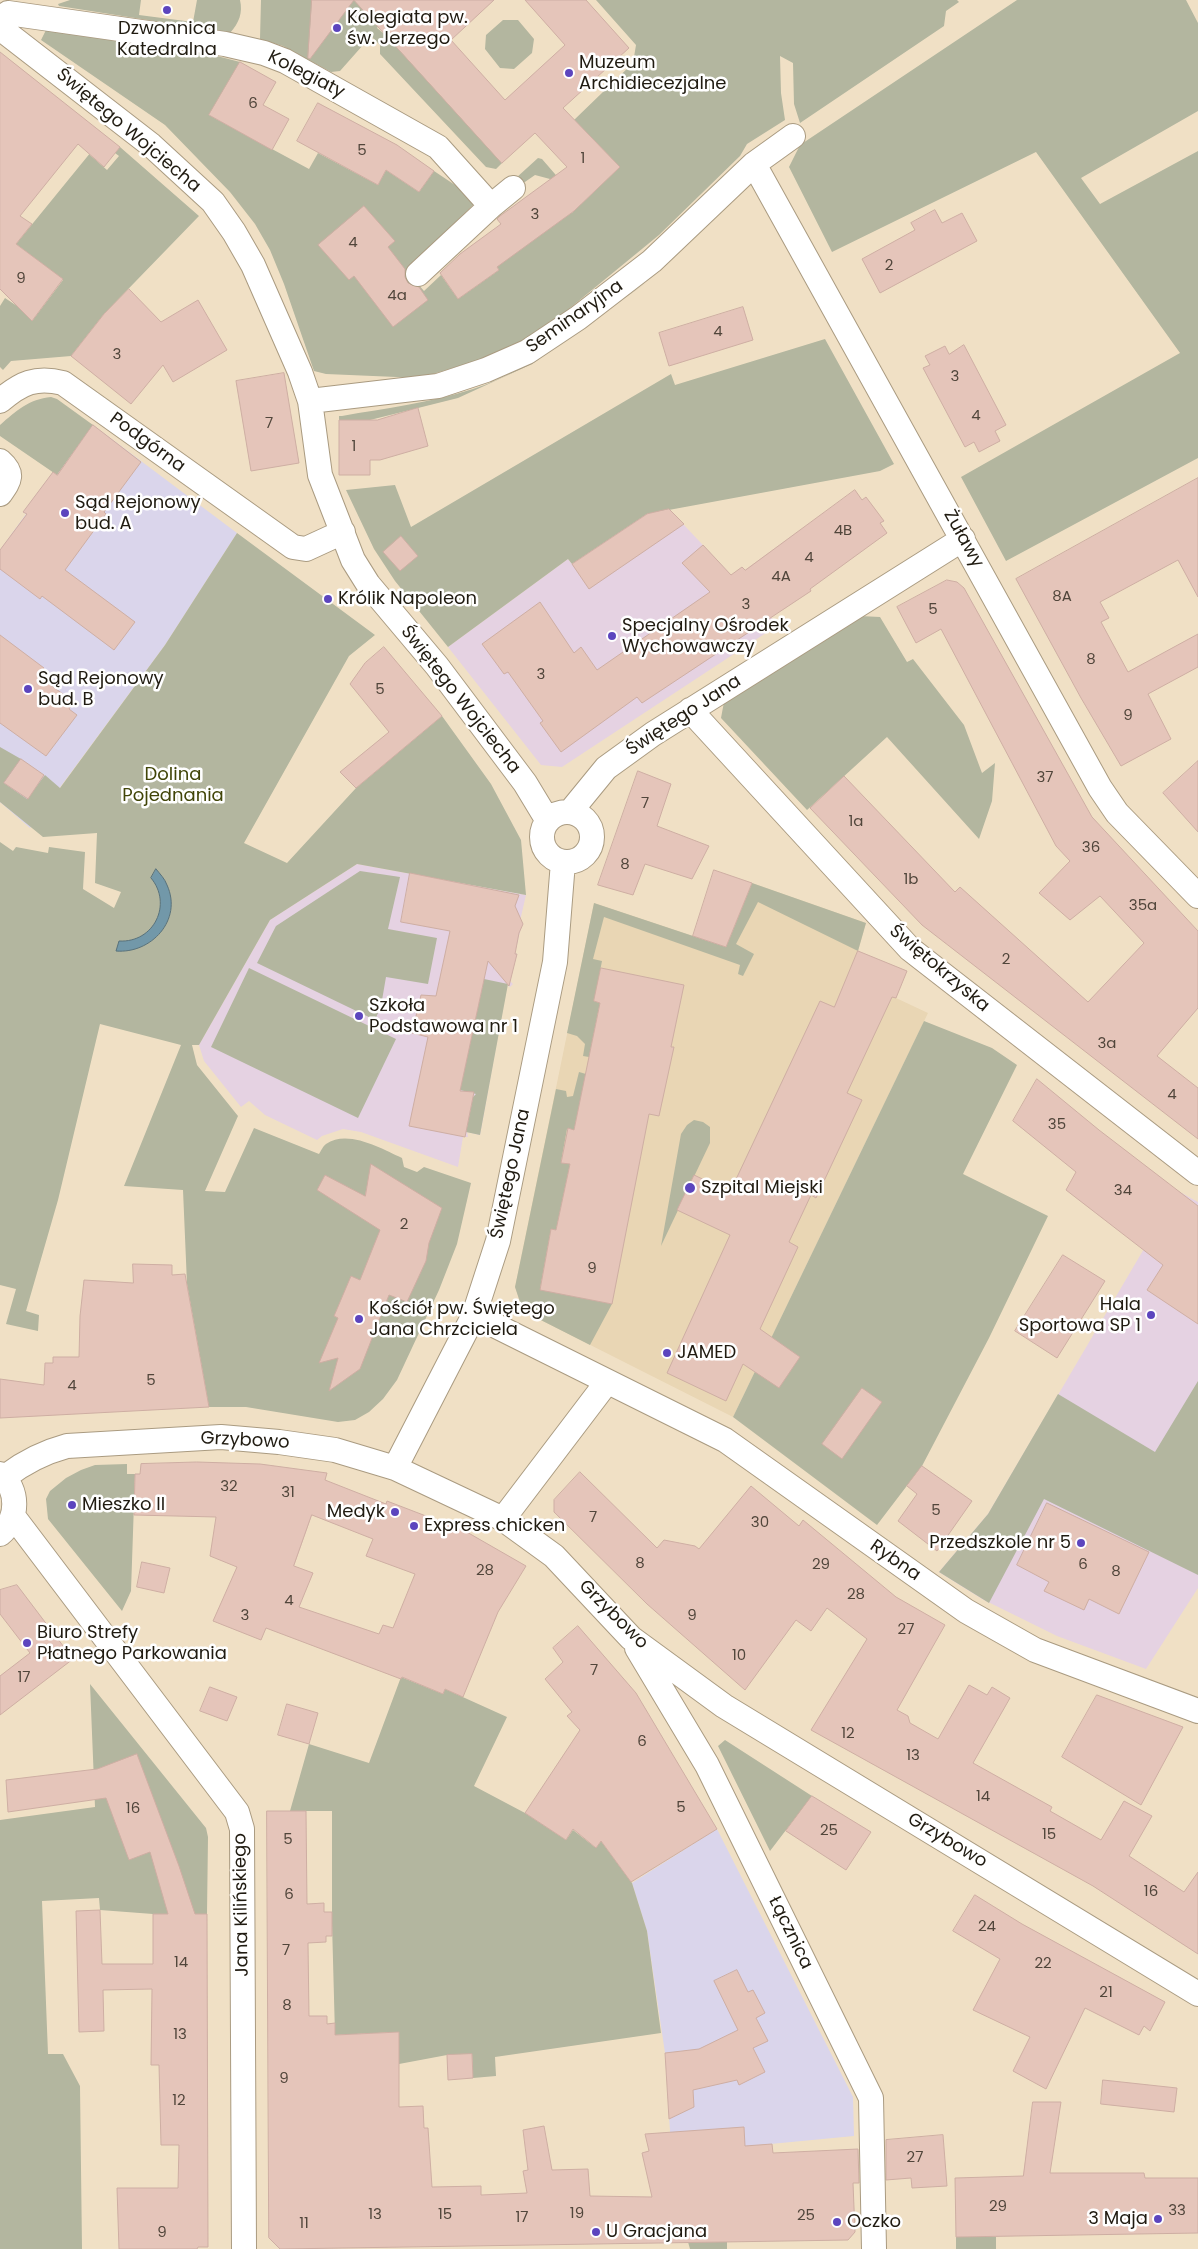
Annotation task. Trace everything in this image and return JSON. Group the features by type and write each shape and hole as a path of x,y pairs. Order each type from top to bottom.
{"street":[{"name":"Kolegiaty","path":"0,22 8,13 225,44 264,53 286,62 438,147 491,206"},
{"name":"Świętego Wojciecha","path":"0,28 151,145 213,202 234,232 253,265 300,372 310,401 320,475 353,560 368,584 437,666 525,783 548,821"},
{"name":"Seminaryjna","path":"310,401 438,386 486,370 527,352 578,318 652,261 754,164 793,136"},
{"name":"Żuławy","path":"754,164 1100,788 1117,812 1198,896"},
{"path":"418,274 513,188"},
{"name":"Podgórna","path":"0,401 15,388 34,381 50,380 63,383 293,547 306,549 343,532"},
{"name":"Świętego Jana","path":"570,812 606,768 690,710 963,539"},
{"name":"Świętokrzyska","path":"690,710 910,949 1198,1173"},
{"path":"562,812 570,812 585,819 590,826 592,842 584,856 570,862 563,862 551,857 543,844 542,836 548,821 562,812"},
{"name":"Świętego Jana","path":"395,1468 474,1315 498,1241 555,962 563,862"},
{"name":"Rybna","path":"474,1315 725,1440 966,1611 1035,1650 1198,1710"},
{"path":"504,1519 607,1382"},
{"name":"Grzybowo","path":"2,1476 51,1450 68,1446 221,1437 279,1442 335,1450 395,1468 504,1519 554,1556 631,1638 724,1706 1198,1994"},
{"path":"2,1476 14,1495 7,1525"},
{"name":"Jana Kilińskiego","path":"7,1525 237,1812 242,1829 244,2249"},
{"name":"Łącznica","path":"631,1638 707,1765 871,2098 874,2249"}],"shaded area":[{"path":"93,425 237,533 165,645 30,828 0,802 0,550 26,514 23,512 53,472 57,474"},
{"name":"Specjalny Ośrodek Wychowawczy","path":"669,509 778,625 562,767 541,765 448,647 568,559 572,564 647,514"},
{"name":"Szkoła Podstawowa nr 1","path":"357,864 526,895 520,921 523,924 510,981 513,984 510,987 507,985 480,1135 467,1132 468,1137 463,1137 458,1167 361,1132 343,1129 322,1136 317,1140 265,1115 249,1101 241,1107 204,1061 199,1045 270,920"},
{"name":"Szpital Miejski","path":"752,883 866,923 858,951 907,971 896,998 928,1013 733,1417 523,1311 515,1287 594,903 726,947"},
{"name":"Przedszkole nr 5","path":"1178,1191 1198,1202 1198,1588 1146,1669 1057,1636 982,1599 939,1572 988,1514"},
{"path":"717,1829 853,2097 854,2136 760,2145 672,2162 665,2053 647,1931 632,1883"}],"green space":[{"path":"70,0 141,0 139,15 193,22 197,0 240,0 241,14 230,33 59,6 58,4"},
{"path":"261,0 400,0 377,28 388,37 502,163 496,169 486,167 380,54 380,45 371,36 340,71 331,72 283,46 260,39"},
{"path":"596,0 957,0 959,2 946,11 944,26 800,123 794,104 793,63 780,56 781,93 785,120 747,144 740,156 659,235 542,331 485,358 420,378 326,374 314,371 284,284 270,250 255,224 230,192 165,125 41,40 46,30 217,56 240,62 209,115 309,169 318,153 378,185 386,170 419,192 434,171 461,189 474,204 406,270 424,291 441,275 458,299 499,270 492,260 573,212 550,179 535,175 522,184 516,178 538,158 542,159 581,204 619,167 574,120 633,63 636,45"},
{"path":"1017,0 1186,0 1198,23 1198,111 1081,178 1100,204 1198,151 1198,458 1006,561 961,477 1180,353 1036,152 832,252 789,167 800,145"},
{"path":"503,20 518,20 534,39 532,53 514,69 500,68 485,49 486,35"},
{"path":"120,147 199,216 104,314 71,356 11,361 3,370 0,367 0,306 5,298 17,306 32,321 63,280 16,244 91,152 90,155 107,170 119,156 115,153"},
{"path":"616,304 584,328 562,343"},
{"path":"825,339 894,464 880,471 647,514 572,564 568,559 448,647 395,581 374,549 346,490 395,485 411,527 671,374 675,385"},
{"path":"562,343 532,364 458,398 370,420 339,420 339,416 424,402 473,389 519,369"},
{"path":"51,397 57,399 93,425 57,475 0,436 0,425 17,411 36,400"},
{"name":"Dolina Pojednania","path":"237,533 375,635 349,656 244,843 287,863 356,788 442,716 491,784 521,840 526,895 357,864 270,920 199,1045 192,1045 197,1065 238,1116 205,1191 225,1192 254,1128 319,1154 325,1145 335,1140 354,1139 402,1158 404,1167 417,1172 424,1167 471,1183 457,1244 439,1290 397,1380 383,1399 369,1412 355,1420 338,1422 246,1407 209,1407 187,1284 183,1190 124,1186 181,1045 100,1024 58,1200 26,1311 39,1315 38,1331 6,1324 16,1289 0,1285 0,842 13,851 16,847 48,853 49,847 85,852 83,889 114,908 121,892 95,883 97,833 43,837 0,802 0,747 21,759 4,783 27,799 45,775 60,788 165,645"},
{"path":"860,616 880,617 907,662 913,659 964,725 982,773 995,763 992,801 979,839 887,737 807,810 721,718 724,702"},
{"path":"360,871 400,877 388,929 437,938 428,984 386,977 381,1006 375,1020 257,963 276,926"},
{"path":"752,883 866,923 858,951 758,902 736,944 754,954 743,976 738,974 740,965 604,917 593,959 602,961 594,1001 600,1003 589,1057 583,1056 585,1044 577,1036 567,1033 594,903 726,947"},
{"path":"249,968 396,1039 358,1118 211,1047"},
{"path":"484,979 508,984 480,1135 466,1132 473,1097 476,1094 460,1090"},
{"path":"924,1021 992,1048 1017,1065 963,1174 1048,1216 989,1338 922,1466 877,1525 733,1417"},
{"path":"579,1072 586,1074 574,1130 567,1129 561,1162 570,1164 556,1230 551,1229 540,1289 612,1304 590,1345 523,1311 515,1287 556,1089 566,1091 567,1097 573,1096"},
{"path":"694,1120 703,1122 710,1127 710,1143 661,1246 681,1134 687,1125"},
{"path":"1198,1381 1198,1575 1044,1499 989,1603 939,1572 988,1514 1058,1394 1155,1452"},
{"path":"127,1464 127,1474 135,1474 131,1591 122,1611 48,1519 46,1499 50,1491 66,1478 81,1470 95,1465"},
{"path":"401,1677 443,1694 445,1689 507,1717 474,1786 525,1813 566,1840 573,1830 596,1848 601,1841 632,1883 647,1931 661,2033 495,2057 496,2076 473,2078 472,2054 447,2055 399,2064 399,2032 335,2035 332,1811 290,1811 309,1744 369,1763"},
{"path":"90,1684 206,1828 208,1837 207,1914 153,1914 100,1910 99,1898 42,1901 48,2054 63,2054 80,2086 82,2249 0,2249 0,1820 95,1807"},
{"path":"725,1740 812,1796 770,1851 718,1746"},
{"path":"956,2237 996,2237 996,2249 956,2249"},
{"path":"688,2242 727,2242 727,2249 690,2249"}],"water":[{"path":"156,869 166,883 171,898 171,911 167,922 152,941 141,947 116,951 119,941 131,940 142,936 156,920 160,910 160,899 157,888 151,878"}],"building":[{"path":"312,0 354,0 310,59 308,58"},
{"name":"Muzeum Archidiecezjalne","path":"354,0 494,0 451,40 505,100 565,45 525,0 586,0 629,48 563,108 620,167 574,211 497,267 499,270 458,299 440,273 460,254 501,224 497,219 500,216 567,167 535,133 502,163"},
{"path":"0,52 120,147 104,167 78,144 20,216 32,224 16,244 63,279 32,321 0,289"},
{"path":"240,62 276,82 263,105 289,119 272,150 209,115"},
{"path":"318,103 397,145 434,171 419,192 386,170 378,185 297,141"},
{"path":"364,206 395,241 388,247 405,269 405,277 408,283 419,287 428,300 393,327 354,276 349,280 318,245"},
{"path":"935,210 942,223 962,213 977,241 880,293 862,259 915,230 911,223"},
{"path":"129,289 161,322 198,300 227,350 173,382 163,365 131,404 71,356 104,314"},
{"path":"743,307 753,340 669,366 659,333"},
{"path":"964,345 1006,425 995,431 1000,441 979,452 974,442 965,447 923,368 930,365 925,356 945,346 949,354"},
{"path":"284,373 299,463 251,471 236,381"},
{"path":"418,408 428,446 380,460 370,460 370,475 339,475 339,420 377,420"},
{"name":"Sąd Rejonowy bud. A","path":"93,425 141,462 65,570 135,622 114,650 42,596 40,599 0,569 0,550 27,514 23,512 53,472 57,475"},
{"path":"1198,478 1198,597 1178,560 1100,602 1109,618 1101,622 1128,672 1198,634 1198,667 1148,694 1171,739 1121,766 1081,698 1016,579"},
{"path":"855,490 862,500 866,497 884,521 880,523 887,533 810,589 811,591 642,703 637,697 561,752 540,723 543,721 508,672 504,674 482,644 540,602 574,653 581,647 597,670 710,592 682,563 703,545 731,575 742,567 745,570"},
{"path":"669,509 684,524 589,589 572,564 647,514"},
{"path":"401,536 418,556 400,571 383,552"},
{"path":"947,580 957,582 964,588 1092,817 1198,931 1198,1008 1157,1056 1198,1088 1198,1139 922,925 810,808 844,776 955,892 960,887 1088,1002 1144,943 1100,896 1070,920 1039,893 1070,861 1056,846 941,629 916,643 897,607"},
{"name":"Sąd Rejonowy bud. B","path":"0,635 44,668 38,676 74,702 69,709 77,715 46,756 0,723"},
{"path":"384,647 442,716 356,788 340,772 389,732 350,684 365,663"},
{"path":"21,759 44,775 28,799 4,783"},
{"path":"1198,761 1198,832 1163,793"},
{"path":"638,771 671,784 657,826 709,846 692,879 645,864 633,895 598,885"},
{"path":"714,870 752,883 726,947 693,936"},
{"path":"410,873 519,895 515,906 523,924 519,933 515,954 517,954 509,986 488,961 460,1091 474,1092 465,1137 409,1126 428,1037 412,1033 421,995 436,996 450,931 401,922"},
{"path":"858,951 907,971 896,998 892,997 847,1093 862,1100 816,1198 811,1195 789,1242 798,1247 760,1329 800,1357 779,1388 743,1364 726,1401 667,1373 730,1235 677,1210 694,1175 730,1192 820,1001 834,1007"},
{"path":"601,968 684,985 671,1047 674,1047 659,1116 649,1114 612,1304 540,1290 551,1229 556,1230 570,1164 561,1163 568,1128 574,1130 600,1003 594,1001"},
{"path":"1037,1079 1099,1130 1198,1206 1198,1324 1147,1290 1163,1265 1066,1190 1076,1172 1013,1121"},
{"path":"371,1164 442,1208 429,1243 426,1261 407,1302 389,1295 360,1369 329,1391 338,1358 319,1363 338,1318 334,1316 351,1276 360,1280 380,1230 317,1190 325,1175 365,1196"},
{"path":"1063,1255 1105,1281 1057,1358 1015,1331"},
{"path":"133,1264 172,1265 172,1275 185,1274 209,1407 0,1418 0,1379 44,1385 45,1363 53,1363 53,1357 79,1357 80,1316 84,1280 133,1283"},
{"path":"862,1388 882,1402 842,1459 822,1444"},
{"path":"197,1462 260,1464 327,1473 325,1480 386,1504 387,1501 465,1531 526,1566 498,1612 463,1697 445,1689 443,1694 402,1677 401,1679 266,1628 261,1640 213,1621 237,1567 210,1556 216,1517 134,1515 135,1474 140,1474 141,1464","holes":["312,1515 373,1539 366,1556 415,1574 393,1628 383,1625 379,1634 299,1607 313,1573 294,1566"]},
{"path":"922,1466 972,1501 937,1551 898,1521 917,1494 907,1486"},
{"path":"580,1472 657,1548 664,1540 695,1546 699,1549 751,1486 799,1526 803,1520 896,1597 945,1625 897,1710 908,1716 910,1723 938,1739 969,1685 987,1695 992,1687 1010,1698 973,1763 1052,1807 1050,1811 1101,1840 1124,1801 1152,1816 1129,1856 1184,1892 1198,1872 1198,1954 1093,1886 811,1730 867,1639 827,1608 811,1631 796,1620 745,1690 647,1604 554,1512 554,1500"},
{"path":"1047,1503 1149,1552 1119,1614 1089,1599 1084,1610 1044,1591 1049,1582 1017,1565"},
{"path":"142,1562 170,1568 164,1593 137,1587"},
{"path":"17,1585 73,1659 0,1715 0,1676 30,1653 0,1614 0,1590"},
{"path":"578,1626 636,1693 717,1829 631,1882 601,1841 596,1848 573,1829 566,1840 525,1813 580,1730 567,1716 572,1712 545,1679 563,1662 553,1648"},
{"path":"210,1687 237,1697 227,1721 200,1711"},
{"path":"1097,1695 1183,1727 1141,1805 1062,1757"},
{"path":"287,1704 318,1713 309,1744 278,1735"},
{"path":"137,1754 195,1914 207,1914 208,2247 198,2247 197,2249 119,2249 117,2188 178,2188 179,2145 161,2145 159,2065 151,2065 152,1989 103,1990 104,2031 79,2032 76,1911 100,1910 102,1964 153,1964 153,1914 168,1914 150,1852 129,1860 106,1798 8,1812 6,1780 97,1769"},
{"path":"812,1796 871,1832 846,1870 786,1831"},
{"path":"267,1811 306,1811 307,1904 324,1903 324,1912 332,1912 332,1936 326,1936 326,1942 308,1943 309,2016 327,2016 327,2024 335,2023 335,2035 399,2032 399,2107 423,2106 424,2128 428,2128 432,2187 481,2186 481,2195 527,2193 523,2171 528,2170 523,2130 544,2126 552,2170 588,2169 590,2196 652,2197 642,2153 649,2151 645,2134 744,2127 745,2146 772,2144 773,2153 858,2149 859,2183 853,2183 855,2232 848,2240 280,2249 269,2238"},
{"path":"975,1895 1022,1924 1165,2002 1150,2031 1144,2026 1139,2035 1085,2008 1046,2089 1013,2071 1030,2037 973,2010 1000,1959 953,1931"},
{"path":"737,1970 748,1992 753,1990 765,2013 756,2018 768,2041 753,2048 765,2072 739,2085 737,2080 693,2090 694,2107 669,2119 665,2053 699,2049 738,2030 714,1981"},
{"path":"472,2054 473,2078 448,2080 447,2055"},
{"path":"1103,2080 1177,2088 1174,2112 1101,2104"},
{"path":"1033,2102 1061,2102 1050,2173 1144,2173 1145,2178 1198,2178 1198,2233 956,2237 955,2178 1023,2176"},
{"path":"943,2135 947,2186 912,2188 911,2178 886,2180 886,2140"}],"place":[{"name":"Dzwonnica Katedralna","path":"167,10"},
{"name":"Kolegiata pw. św. Jerzego","path":"337,28"},
{"name":"Muzeum Archidiecezjalne","path":"569,73"},
{"name":"Sąd Rejonowy bud. A","path":"65,513"},
{"name":"Królik Napoleon","path":"328,599"},
{"name":"Specjalny Ośrodek Wychowawczy","path":"612,636"},
{"name":"Sąd Rejonowy bud. B","path":"28,689"},
{"name":"Szkoła Podstawowa nr 1","path":"359,1016"},
{"name":"Szpital Miejski","path":"690,1188"},
{"name":"Hala Sportowa SP 1","path":"1151,1315"},
{"name":"Kościół pw. Świętego Jana Chrzciciela","path":"359,1319"},
{"name":"JAMED","path":"667,1353"},
{"name":"Mieszko II","path":"72,1505"},
{"name":"Medyk","path":"395,1512"},
{"name":"Express chicken","path":"414,1526"},
{"name":"Przedszkole nr 5","path":"1081,1543"},
{"name":"Biuro Strefy Płatnego Parkowania","path":"27,1643"},
{"name":"3 Maja","path":"1158,2219"},
{"name":"Oczko","path":"837,2222"},
{"name":"U Gracjana","path":"596,2232"}]}
